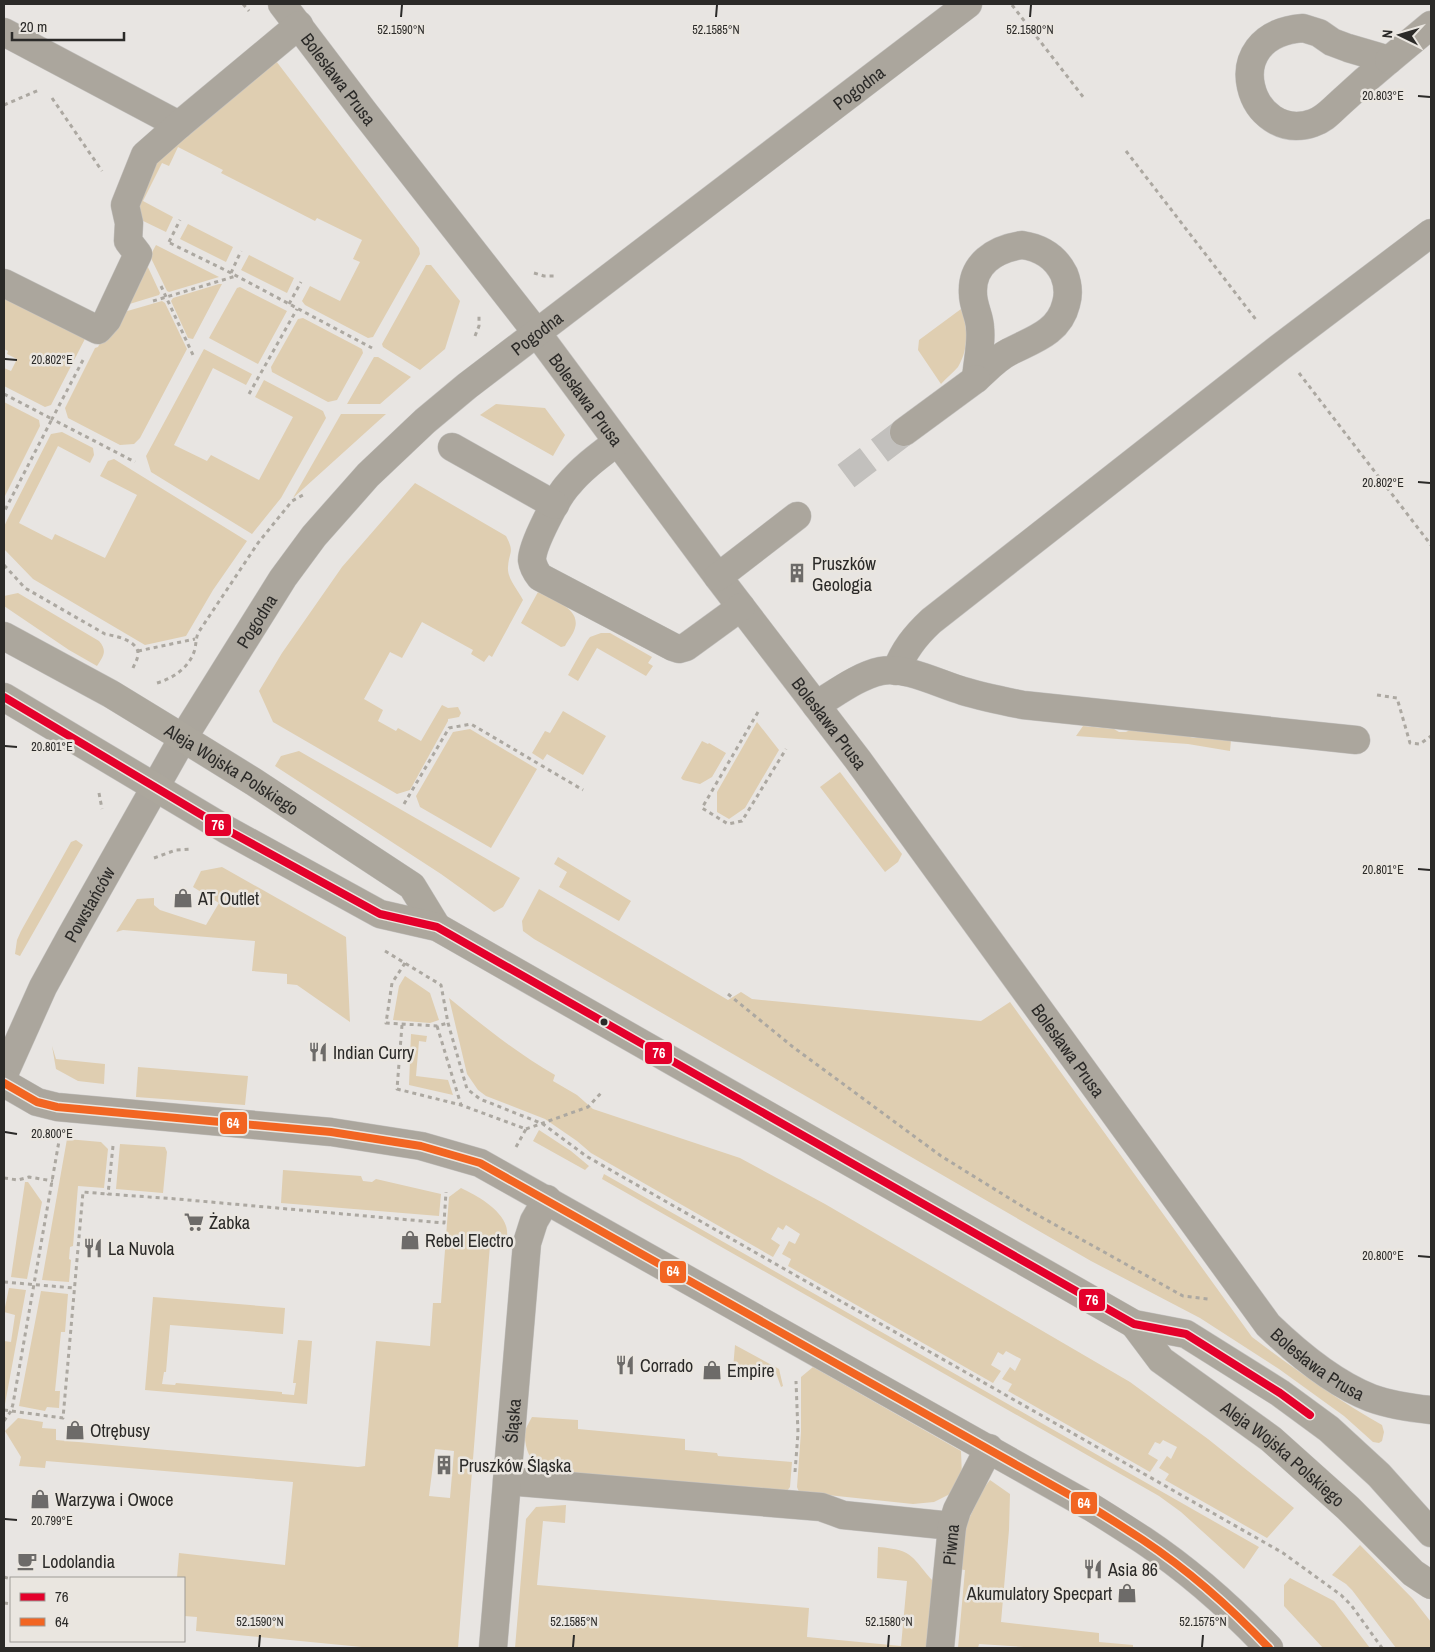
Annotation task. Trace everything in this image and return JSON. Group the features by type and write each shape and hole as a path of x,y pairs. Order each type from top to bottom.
{"main road":[{"name":"Aleja Wojska Polskiego","path":"4,636 111,694 184,738 412,886 438,927"},
{"name":"Aleja Wojska Polskiego","path":"4,697 227,830 380,914 438,927 1134,1324 1186,1334 1280,1393 1329,1429 1379,1476 1431,1533"},
{"name":"Aleja Wojska Polskiego","path":"1134,1324 1160,1360 1271,1439 1348,1508 1413,1572 1431,1585"}],"street":[{"name":"Bolesława Prusa","path":"282,4 536,333 718,577 858,760 1268,1325 1305,1358 1370,1398 1401,1406 1431,1410"},
{"name":"Pogodna","path":"184,738 283,578 314,536 368,474 425,421 536,333 968,4"},
{"path":"4,283 104,322 138,254 128,241 127,214 145,155 299,26"},
{"path":"1389,60 1332,42 1319,33 1303,28 1286,30 1271,36 1259,47 1252,62 1249,77 1251,92 1258,106 1269,116 1283,123 1298,126 1312,124 1327,116 1338,104 1431,26"},
{"path":"4,32 179,125"},
{"path":"896,671 903,654 912,640 932,621 1279,348 1431,233"},
{"path":"904,432 976,379 1008,352 1042,336 1055,326 1064,312 1068,296 1066,280 1060,265 1049,254 1036,248 1022,245 1007,247 993,253 982,263 972,292 980,328 976,379"},
{"path":"617,442 593,460 566,486 534,549 532,560 534,569 540,577 679,649 686,647 742,607"},
{"path":"452,447 556,505"},
{"path":"718,577 797,516"},
{"path":"816,705 867,676 879,672 896,671 987,698 1023,706 1178,720 1356,740"},
{"name":"Powstańców","path":"4,1074 43,987 184,738"},
{"path":"4,1083 36,1102 64,1108 332,1132 421,1146 480,1163 547,1199 1091,1507 1145,1541 1182,1569 1242,1620 1269,1648"},
{"name":"Śląska","path":"493,1648 527,1243 534,1221 547,1199"},
{"name":"Piwna","path":"940,1648 952,1526 957,1510 989,1448"},
{"path":"507,1481 792,1504 821,1507 843,1515 952,1526"}],"path":[{"path":"1012,5 1084,98"},
{"path":"51,95 127,214 169,243 230,272 372,348"},
{"path":"1126,151 1256,321"},
{"path":"169,243 180,220"},
{"path":"230,272 241,251"},
{"path":"4,512 104,322 236,276"},
{"path":"289,304 301,282"},
{"path":"249,394 297,308"},
{"path":"1279,348 1431,545"},
{"path":"4,394 135,462"},
{"path":"150,683 165,680 181,670 188,662 195,648 195,639 246,561 292,502"},
{"path":"4,564 25,588 105,634 118,636 136,646 138,659 132,670"},
{"path":"138,651 195,639"},
{"path":"1377,695 1397,698 1410,743 1420,744 1431,736"},
{"path":"758,712 702,808 728,824 742,821 786,749"},
{"path":"404,804 449,728 471,724 583,790"},
{"path":"149,855 155,859 176,850 193,849"},
{"path":"405,963 392,983 386,1023 437,1026 448,1024"},
{"path":"440,985 448,1024 467,1088 480,1099 543,1124 586,1156 1275,1548 1341,1595 1382,1648"},
{"path":"728,994 793,1047 941,1156 1025,1208 1183,1296 1229,1300 1244,1292"},
{"path":"402,1025 397,1089 461,1106 526,1129 588,1107 601,1093"},
{"path":"437,1026 461,1106"},
{"path":"4,1422 11,1411 53,1181 64,1108"},
{"path":"514,1151 526,1129"},
{"path":"108,1194 114,1138"},
{"path":"4,1178 18,1180 29,1177 53,1181"},
{"path":"4,1410 63,1418 83,1192 444,1223 446,1192"},
{"path":"4,1282 74,1288"},
{"path":"792,1504 798,1433 796,1375"}],"shaded area":[{"path":"273,57 419,248 420,254 373,337 368,338 305,305 302,301 310,286 340,301 360,262 353,259 362,240 317,218 315,221 221,173 223,170 178,147 169,166 162,163 143,201 173,217 166,232 137,218 134,194 151,162"},
{"path":"188,224 233,247 226,262 180,239"},
{"path":"156,245 219,277 167,291 150,256"},
{"path":"249,255 294,278 287,293 241,270"},
{"path":"146,263 160,293 159,295 123,306"},
{"path":"426,265 431,265 460,301 445,349 420,370 383,347 382,344"},
{"path":"222,284 193,339 188,338 171,301 173,298"},
{"path":"240,287 287,311 258,364 209,338 237,288"},
{"path":"4,295 87,335 51,405 45,407 4,386 4,368 11,371 17,359 7,354 8,351 4,349"},
{"path":"162,301 165,303 187,349 140,438 134,444 120,445 68,418 65,408 113,317 117,314"},
{"path":"961,309 966,331 964,353 958,367 941,384 918,350 919,340"},
{"path":"303,318 362,349 363,353 337,400 328,402 272,372 271,367 298,319"},
{"path":"204,349 252,374 246,385 213,368 174,445 207,461 211,455 259,480 293,417 255,397 264,380 323,411 326,418 281,498 252,534 151,472 146,456"},
{"path":"374,357 378,357 411,377 380,404 347,404"},
{"path":"4,402 39,420 40,426 4,498"},
{"path":"496,404 545,408 565,435 553,456 480,415"},
{"path":"341,414 386,414 293,498"},
{"path":"62,432 93,448 94,455 90,463 58,446 19,523 52,540 55,534 105,558 137,495 100,476 108,461 114,459 247,541 213,590 186,636 145,645 33,579 4,549 4,527 7,520 51,434"},
{"path":"415,483 506,536 511,549 508,567 509,576 523,600 492,657 489,655 484,662 471,654 473,650 422,622 402,658 390,652 364,699 383,710 378,721 396,731 398,728 421,741 442,705 448,708 458,707 461,713 459,717 448,719 410,790 397,794 273,722 259,691 282,653 342,567"},
{"path":"538,592 564,605 574,615 576,621 575,628 565,646 561,647 521,623"},
{"path":"18,593 99,641 104,651 103,657 97,666 69,650 4,606 4,596"},
{"path":"601,633 610,633 652,657 648,663 653,666 646,676 597,648 578,681 568,675 590,637"},
{"path":"563,711 606,736 583,775 547,754 543,760 532,753 545,731 550,733"},
{"path":"757,722 779,750 745,808 729,819 717,812 717,792"},
{"path":"1083,726 1114,729 1119,732 1130,730 1186,735 1194,738 1209,737 1231,740 1230,751 1188,744 1076,736"},
{"path":"470,729 537,769 491,848 420,807 416,796 453,732"},
{"path":"702,741 726,753 712,777 700,784 683,780 681,778"},
{"path":"299,751 520,878 503,907 494,912 441,874 275,766 281,756"},
{"path":"840,772 902,854 898,862 885,872 820,787"},
{"path":"76,840 83,845 20,956 15,954 17,940 21,931 71,842"},
{"path":"558,857 631,901 619,921 559,887 567,872 554,864"},
{"path":"222,867 346,937 350,1022 297,985 287,984 287,974 252,971 255,941 123,930 116,932 137,899 154,898 154,905 160,910 206,925 219,903 193,887 201,871"},
{"path":"539,889 728,1000 741,992 752,999 981,1021 1010,1002 1252,1337 1348,1405 1382,1425 1384,1432 1382,1441 1379,1443 1373,1442 1344,1416 1279,1369 1200,1318 1091,1261 534,939 523,931 522,921"},
{"path":"405,976 430,993 439,1020 430,1023 393,1020 399,986"},
{"path":"449,998 500,1039 555,1075 553,1081 577,1095 593,1109 740,1158 825,1204 1130,1382 1208,1439 1294,1508 1267,1538 1165,1480 1169,1474 1159,1468 1167,1456 1171,1459 1177,1447 1163,1440 1160,1444 1155,1442 1148,1454 1158,1460 1150,1472 1008,1391 1012,1384 1002,1379 1010,1367 1015,1371 1021,1359 1006,1351 1003,1355 998,1352 991,1365 1001,1371 993,1383 788,1266 791,1259 782,1254 789,1241 795,1244 800,1234 786,1225 783,1230 778,1227 771,1239 780,1245 773,1257 591,1153 545,1119 486,1096 478,1090 467,1074"},
{"path":"411,1034 427,1036 426,1042 419,1041 416,1076 448,1080 453,1095 409,1085"},
{"path":"52,1046 56,1059 105,1064 104,1084 78,1081 56,1069"},
{"path":"138,1067 248,1076 245,1105 136,1097"},
{"path":"539,1130 571,1151 589,1166 585,1170 533,1141"},
{"path":"67,1139 101,1142 108,1149 104,1188 78,1186 73,1246 70,1247 69,1282 42,1280"},
{"path":"120,1144 165,1147 167,1152 163,1193 116,1189"},
{"path":"283,1170 361,1176 363,1181 372,1182 376,1179 441,1194 439,1216 281,1203"},
{"path":"604,1174 1259,1547 1244,1569 1181,1512 1159,1496 602,1179"},
{"path":"25,1182 28,1182 42,1202 27,1279 11,1277"},
{"path":"461,1188 481,1199 499,1214 507,1228 507,1246 490,1245 458,1648 372,1648 196,1631 197,1617 185,1616 185,1577 177,1577 179,1553 285,1565 293,1482 46,1461 45,1468 19,1466 21,1457 5,1431 18,1418 43,1422 42,1428 56,1429 56,1440 358,1467 365,1466 376,1341 430,1346 433,1303 441,1303 449,1197","holes":["435,1449 454,1451 450,1498 429,1496"]},
{"path":"9,1288 26,1290 4,1404 4,1341 11,1342 15,1315 4,1312"},
{"path":"41,1291 68,1294 65,1332 61,1332 55,1391 60,1391 59,1408 47,1407 45,1411 19,1406"},
{"path":"153,1297 285,1308 283,1334 170,1325 166,1372 164,1372 162,1384 175,1385 176,1383 282,1392 282,1394 294,1395 296,1383 293,1383 298,1340 312,1341 307,1404 145,1390"},
{"path":"735,1345 779,1369 783,1386 781,1387 776,1373 733,1369"},
{"path":"813,1367 961,1451 962,1477 952,1493 934,1502 913,1504 799,1492 797,1487 801,1432 801,1377"},
{"path":"532,1417 578,1420 578,1429 685,1439 685,1450 717,1453 718,1456 792,1462 790,1487 787,1491 543,1470 531,1459 526,1443 525,1432"},
{"path":"990,1480 1010,1494 1009,1530 1001,1622 1099,1633 1099,1642 1133,1645 1133,1648 1040,1648 979,1644 978,1648 958,1648 965,1570 958,1569 963,1531 983,1489"},
{"path":"566,1505 565,1523 543,1521 537,1585 809,1608 807,1637 901,1646 907,1581 877,1578 878,1547 890,1548 900,1550 912,1557 934,1582 928,1648 515,1648 526,1519 536,1507"},
{"path":"1360,1545 1413,1599 1431,1622 1431,1648 1396,1648 1352,1590 1332,1575"},
{"path":"1290,1578 1334,1601 1370,1648 1323,1648 1284,1606 1284,1585"}],"tunnel":[{"path":"846,476 904,432"}],"transit line":[{"name":"76","path":"4,697 227,830 380,914 437,927 1134,1324 1186,1334 1280,1393 1310,1415"},
{"name":"64","path":"4,1083 37,1102 57,1107 331,1132 421,1146 480,1163 1091,1507 1143,1540 1193,1577 1269,1648"}],"place":[{"name":"Pruszków Geologia","path":"797,573"},
{"name":"AT Outlet","path":"183,898"},
{"name":"Indian Curry","path":"318,1052"},
{"name":"Żabka","path":"194,1222"},
{"name":"Rebel Electro","path":"410,1240"},
{"name":"La Nuvola","path":"93,1248"},
{"name":"Corrado","path":"625,1365"},
{"name":"Empire","path":"712,1370"},
{"name":"Otrębusy","path":"75,1430"},
{"name":"Pruszków Śląska","path":"444,1465"},
{"name":"Warzywa i Owoce","path":"40,1499"},
{"name":"Lodolandia","path":"27,1561"},
{"name":"Asia 86","path":"1093,1569"},
{"name":"Akumulatory Specpart","path":"1127,1593"}]}
